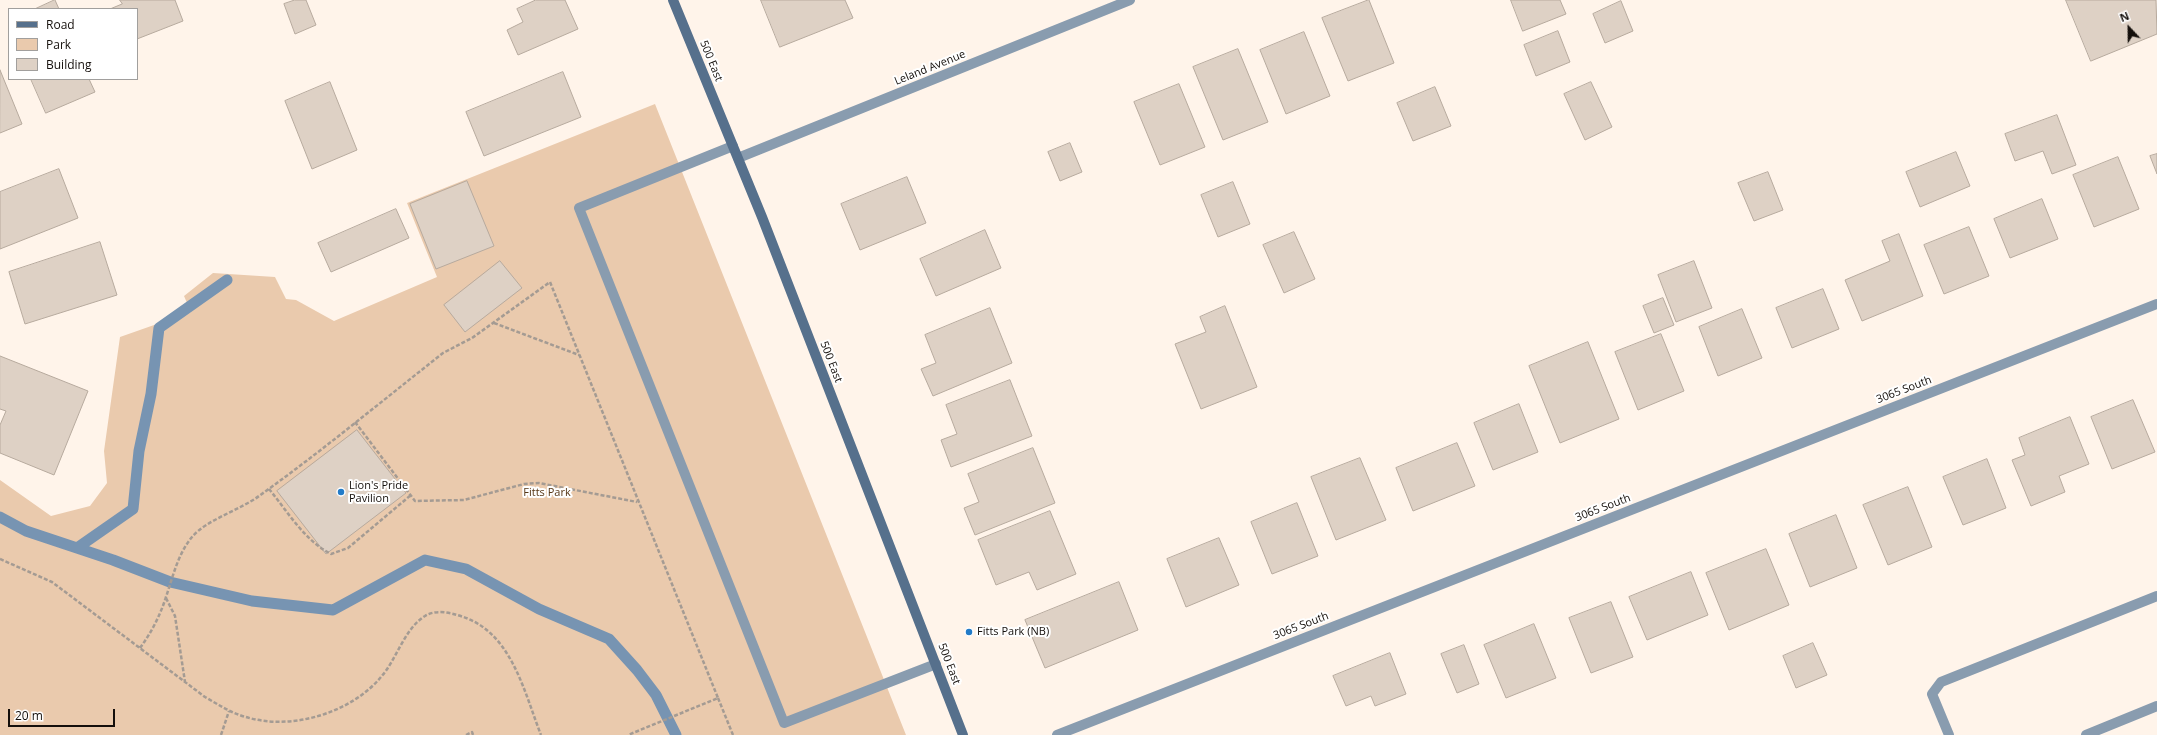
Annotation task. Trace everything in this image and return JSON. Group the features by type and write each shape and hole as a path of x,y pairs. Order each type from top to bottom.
{"street":[{"name":"500 East","path":"673,0 738,158 964,735"},
{"name":"Leland Avenue","path":"738,158 1130,0"},
{"path":"733,146 579,208 784,723 936,664"},
{"name":"3065 South","path":"1057,735 2157,304"},
{"path":"1949,735 1932,694 1941,682 2157,596"},
{"path":"2086,735 2157,706"}],"path":[{"path":"140,648 150,634 166,598 175,568 185,546 202,528 243,507 269,489 443,353 472,338 550,282 637,502 733,735"},
{"path":"493,323 580,355"},
{"path":"355,422 415,501 464,500 524,484 539,483 637,502"},
{"path":"269,489 308,539 316,546 331,554 348,548 411,496"},
{"path":"0,559 52,582 185,682 229,711 247,718 270,721 296,721 321,715 345,705 363,694 381,678 405,639 416,624 425,616 439,612 467,617 486,628 501,642 512,662 541,735"},
{"path":"166,598 175,616 185,682"},
{"path":"628,735 718,698"},
{"path":"222,735 229,711"},
{"path":"466,735 472,732 473,735"}],"green space":[{"name":"Fitts Park","path":"655,104 906,735 0,735 0,480 51,516 90,506 107,483 104,451 120,337 191,312 184,296 213,273 275,277 286,299 296,300 334,321 437,277 407,203"}],"building":[{"path":"55,0 59,8 37,8"},
{"path":"120,0 175,0 183,21 138,39 138,8 112,8 122,4"},
{"path":"295,0 306,0 316,25 295,34 284,4"},
{"path":"536,0 565,0 578,29 518,55 507,30 523,22 517,9"},
{"path":"761,0 845,0 853,18 780,47"},
{"path":"1369,0 1394,63 1348,81 1322,18"},
{"path":"1511,0 1560,0 1566,14 1523,31"},
{"path":"2066,0 2156,0 2157,34 2091,61"},
{"path":"1621,1 1633,31 1605,43 1593,14"},
{"path":"1558,31 1570,62 1536,76 1524,45"},
{"path":"1304,32 1330,96 1286,114 1260,50"},
{"path":"1238,49 1268,122 1223,140 1193,67"},
{"path":"0,70 22,124 0,133"},
{"path":"563,72 581,117 484,156 466,112"},
{"path":"31,80 89,80 95,92 46,113"},
{"path":"330,82 357,150 312,169 285,101"},
{"path":"1591,82 1612,127 1585,140 1564,94"},
{"path":"1179,84 1205,147 1160,165 1134,102"},
{"path":"1435,87 1451,126 1413,141 1397,103"},
{"path":"2057,115 2076,165 2052,174 2043,151 2015,161 2005,134"},
{"path":"1070,143 1082,172 1060,181 1048,152"},
{"path":"1956,152 1970,186 1920,207 1906,172"},
{"path":"2157,154 2157,174 2150,156"},
{"path":"2118,157 2139,209 2094,227 2073,175"},
{"path":"59,169 78,218 0,249 0,192"},
{"path":"1768,172 1783,210 1754,221 1738,183"},
{"path":"907,177 926,223 860,250 841,204"},
{"path":"467,181 494,246 436,269 410,204"},
{"path":"1233,182 1250,224 1218,237 1201,195"},
{"path":"2042,199 2058,239 2010,258 1994,219"},
{"path":"396,209 409,238 331,272 318,243"},
{"path":"1969,227 1989,276 1944,294 1924,245"},
{"path":"985,230 1001,268 936,296 920,259"},
{"path":"1294,232 1315,279 1284,293 1263,245"},
{"path":"1899,234 1923,296 1862,321 1845,280 1890,261 1882,241"},
{"path":"100,242 117,295 25,324 9,272"},
{"path":"500,261 522,288 465,332 444,305"},
{"path":"1694,261 1712,308 1676,322 1658,275"},
{"path":"1823,289 1839,329 1792,348 1776,308"},
{"path":"1663,298 1674,325 1654,333 1643,306"},
{"path":"1225,306 1257,387 1201,409 1175,344 1206,332 1200,317"},
{"path":"990,308 1012,363 933,396 921,369 936,363 925,335"},
{"path":"1742,309 1762,358 1718,376 1699,327"},
{"path":"1661,334 1684,391 1638,410 1615,352"},
{"path":"1588,342 1619,419 1560,443 1529,366"},
{"path":"0,356 88,391 54,475 0,453 0,425 6,411 0,409"},
{"path":"1010,380 1032,436 951,467 941,440 957,434 946,405"},
{"path":"2133,400 2155,452 2112,469 2091,417"},
{"path":"1519,404 1538,452 1493,470 1474,423"},
{"path":"2070,417 2089,464 2059,476 2065,492 2031,506 2012,460 2025,455 2019,438"},
{"name":"Lion's Pride Pavilion","path":"357,430 406,493 326,554 277,491"},
{"path":"1457,443 1475,486 1413,511 1396,468"},
{"path":"1033,448 1055,503 975,535 964,508 979,502 968,474"},
{"path":"1360,458 1386,520 1336,540 1311,477"},
{"path":"1987,459 2006,508 1963,525 1943,477"},
{"path":"1908,487 1932,547 1888,565 1863,505"},
{"path":"1297,503 1318,556 1272,574 1251,522"},
{"path":"1050,511 1076,574 1037,590 1029,572 996,585 978,540"},
{"path":"1836,515 1857,568 1810,587 1789,534"},
{"path":"1219,538 1239,585 1186,607 1167,559"},
{"path":"1766,549 1789,605 1729,630 1706,573"},
{"path":"1691,572 1708,615 1647,640 1629,597"},
{"path":"1119,582 1138,630 1045,668 1025,620"},
{"path":"1611,602 1633,657 1591,673 1569,618"},
{"path":"1534,624 1556,678 1506,698 1484,645"},
{"path":"1813,643 1827,675 1796,688 1783,656"},
{"path":"1464,645 1479,684 1457,693 1441,654"},
{"path":"1390,653 1406,694 1375,706 1371,696 1346,706 1333,676"}],"waterway":[{"path":"77,548 133,509 139,451 151,394 159,328 227,280"},
{"path":"0,517 26,531 113,560 170,582 252,601 333,610 425,560 466,569 539,609 609,639 637,670 656,695 676,735"}],"place":[{"name":"Lion's Pride Pavilion","path":"341,492"},
{"name":"Fitts Park (NB)","path":"969,632"}]}
